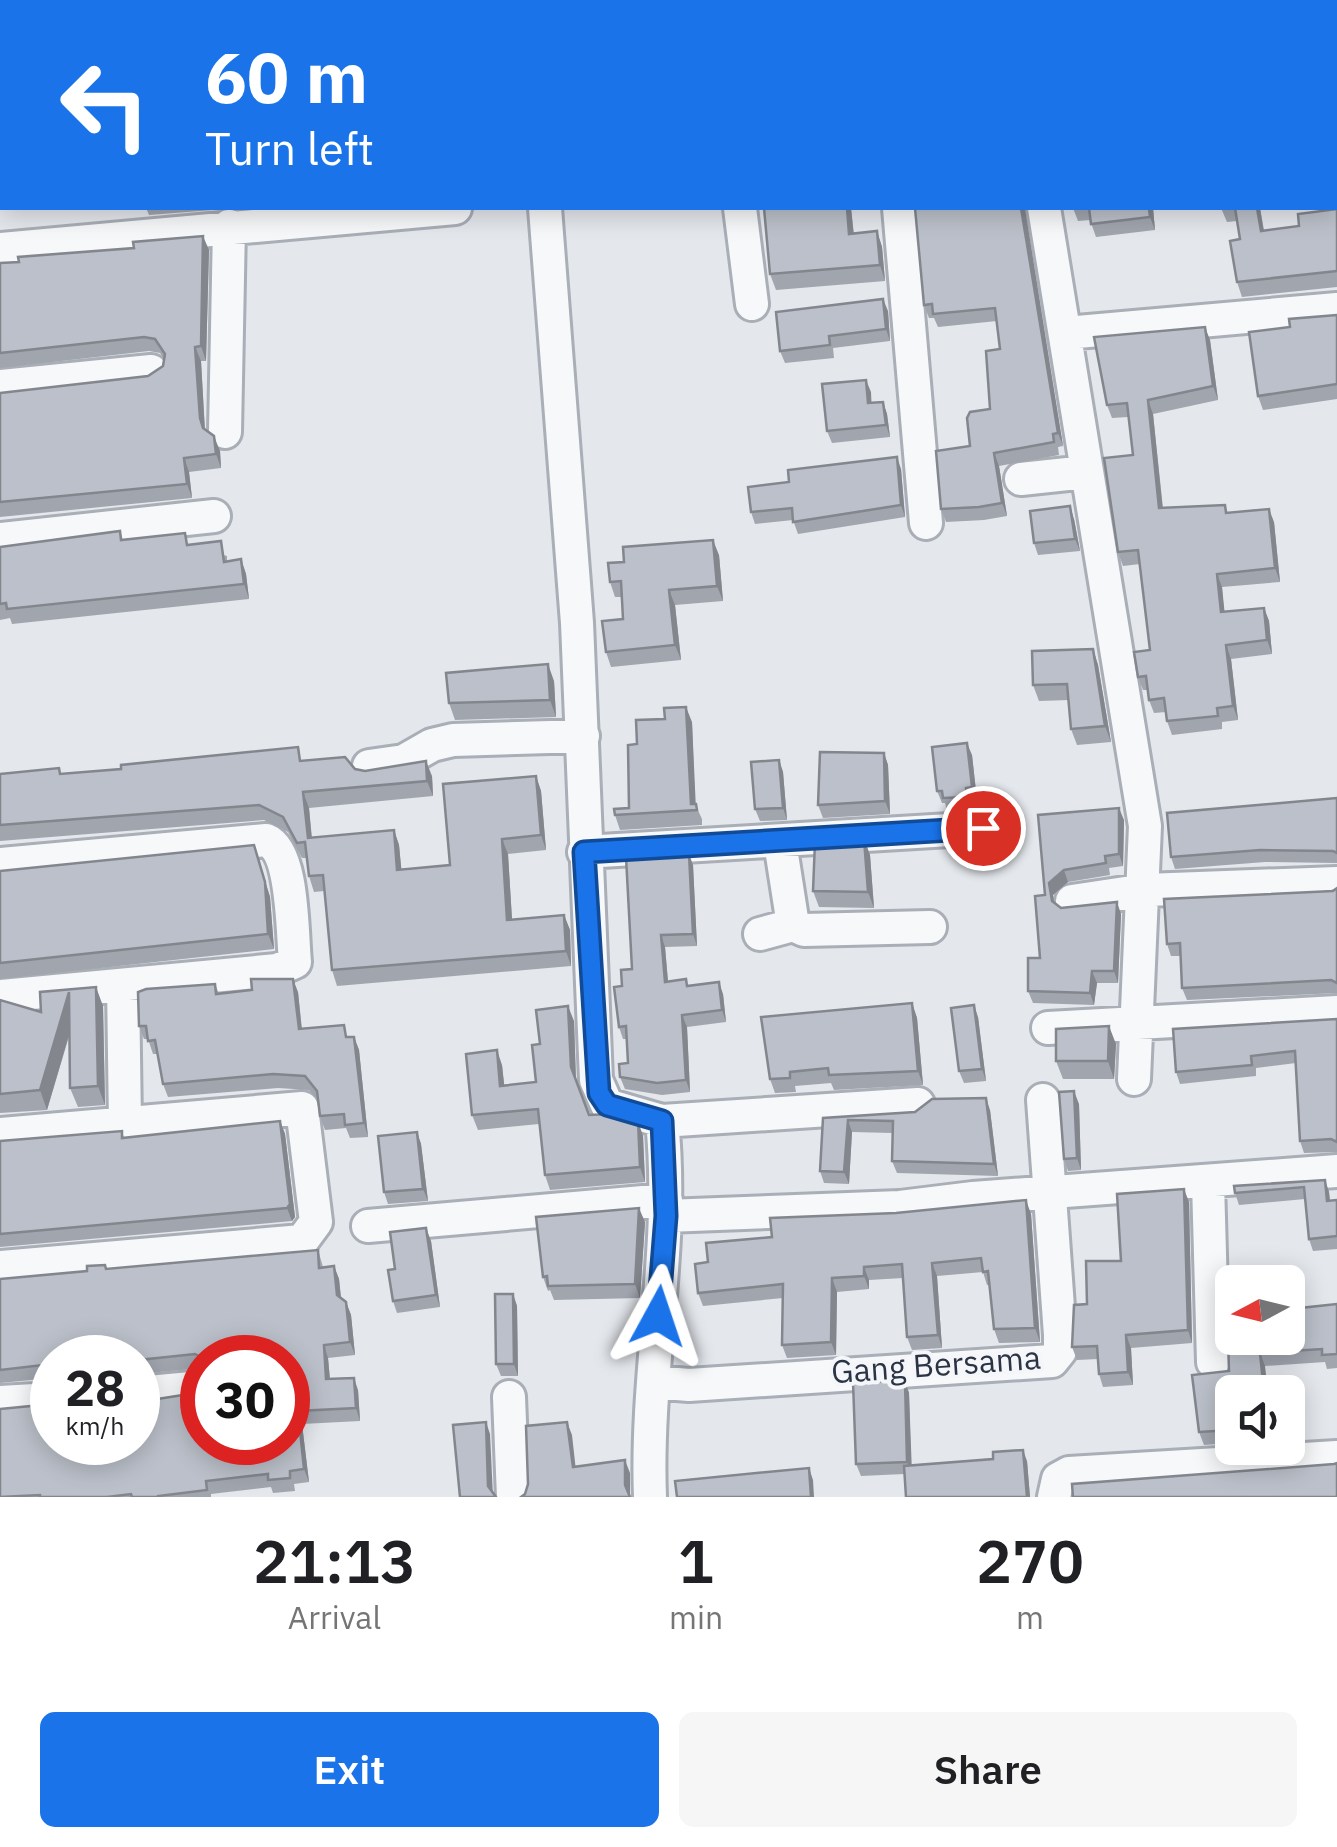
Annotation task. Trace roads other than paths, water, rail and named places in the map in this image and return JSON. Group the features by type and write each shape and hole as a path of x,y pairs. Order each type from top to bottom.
{"street":[{"path":"0,249 429,210"},
{"path":"545,210 568,481 599,1093 607,1105 662,1121 918,1104"},
{"path":"740,210 752,304"},
{"path":"899,210 926,522"},
{"path":"1044,210 1145,826 1134,1079"},
{"path":"225,432 229,226"},
{"path":"1066,333 1337,308"},
{"path":"0,386 151,371"},
{"path":"1021,478 1086,472"},
{"path":"0,538 214,516"},
{"path":"369,766 404,761 432,745 453,740 583,736"},
{"path":"584,852 983,828"},
{"path":"0,864 266,840 278,848 286,869 295,962 277,970 0,996"},
{"path":"780,842 793,925"},
{"path":"1072,901 1145,890 1337,883"},
{"path":"760,934 793,925 804,930 930,927"},
{"path":"123,985 126,1124"},
{"path":"1048,1028 1337,1012"},
{"path":"1043,1100 1047,1195"},
{"path":"0,1134 302,1108 316,1222 302,1241 0,1267"},
{"path":"650,1497 653,1382 666,1208 662,1121"},
{"path":"368,1226 666,1208 900,1208 1337,1170"},
{"path":"1208,1182 1214,1362"},
{"name":"Gang Bersama","path":"653,1382 689,1384 1052,1361 1060,1350 1060,1335 1047,1195"},
{"path":"510,1397 513,1497"},
{"path":"0,1402 30,1400"},
{"path":"1054,1497 1058,1479 1069,1473 1337,1456"}]}
